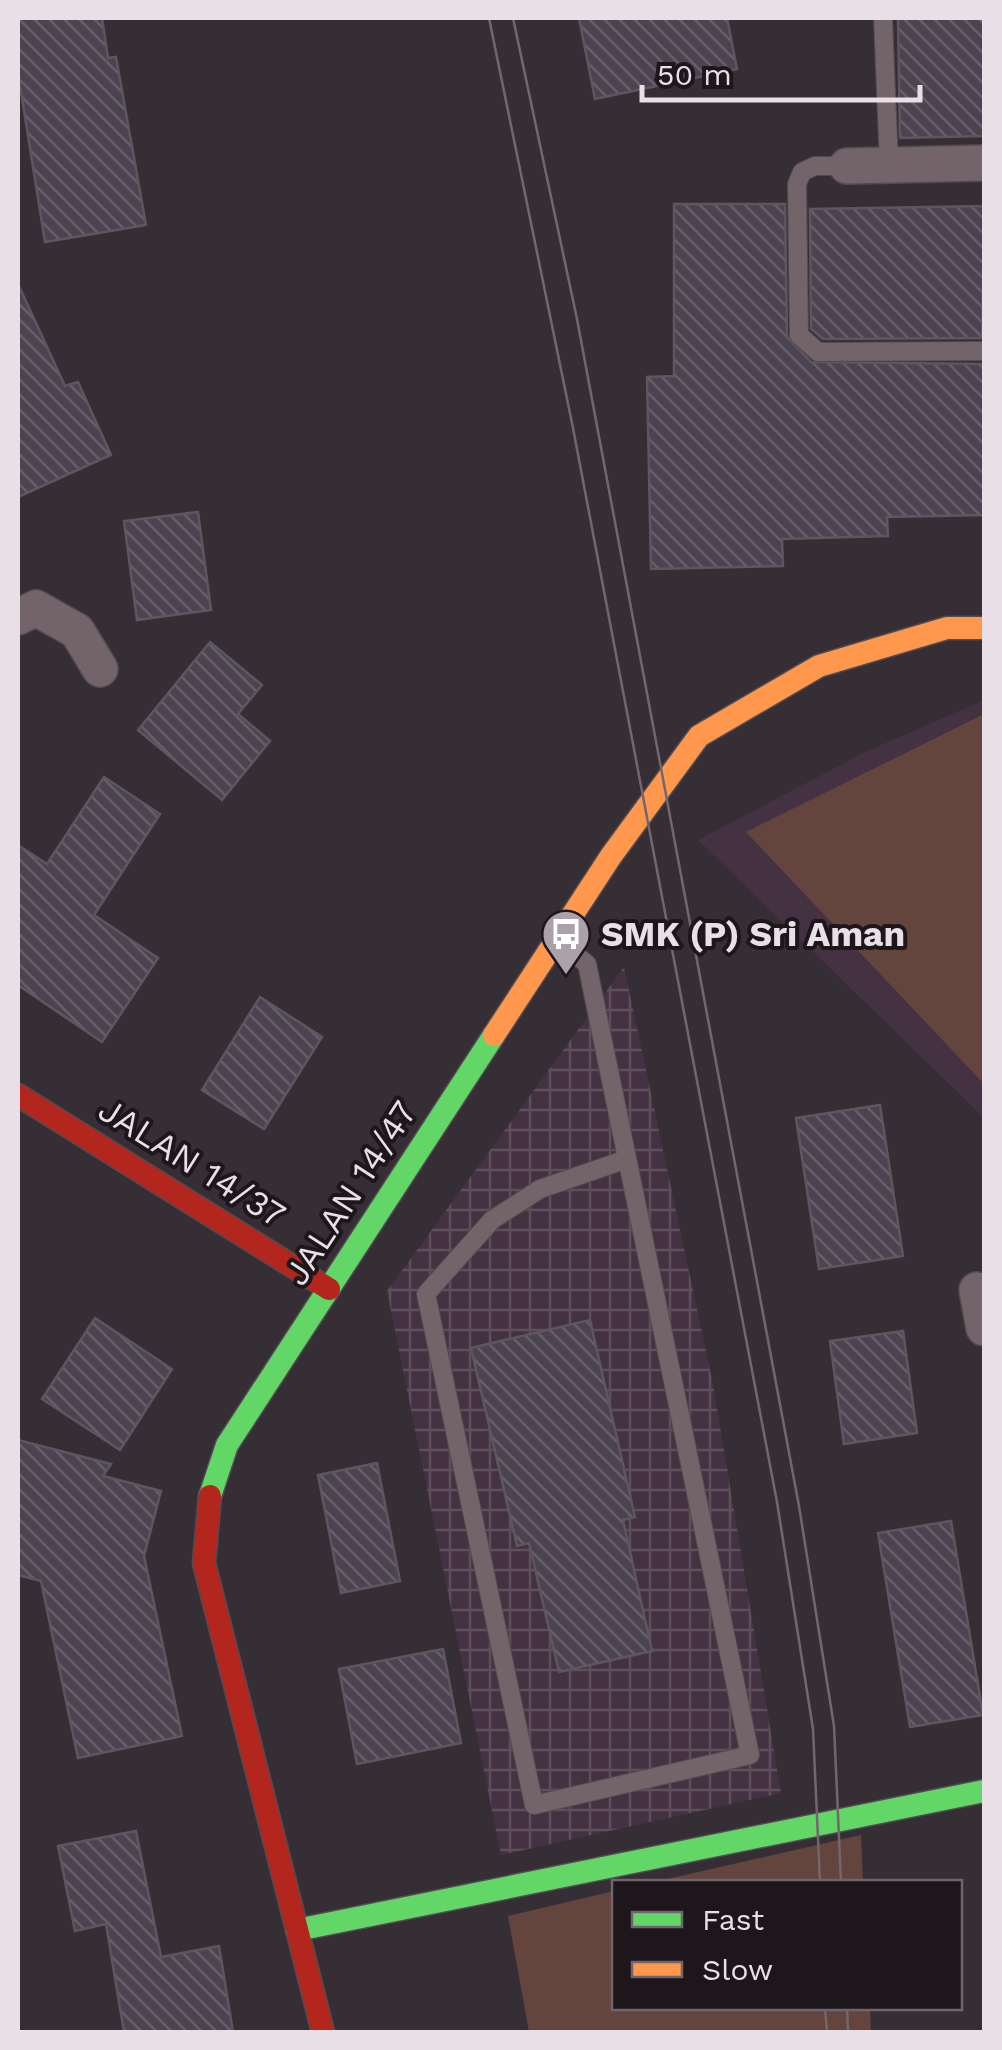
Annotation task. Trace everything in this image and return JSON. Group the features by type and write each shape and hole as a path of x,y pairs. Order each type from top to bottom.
{"street":[{"path":"847,166 984,163"},
{"path":"18,618 36,608 77,631 100,669"},
{"name":"JALAN 14/47","path":"323,2032 204,1563 204,1530 227,1445 557,939 699,736 818,666 947,628 984,628"},
{"name":"JALAN 14/37","path":"18,1095 329,1289"},
{"path":"977,1290 984,1328"},
{"path":"298,1930 984,1791"}],"lane":[{"path":"883,18 889,165"},
{"path":"847,166 815,166 802,172 797,184 800,335 818,352 984,351"},
{"path":"557,939 587,964 750,1755 534,1805 426,1294 492,1220 540,1189 627,1159"}],"shaded area":[{"path":"984,700 984,1118 698,840 865,752"},
{"path":"984,714 984,1084 746,832"},
{"path":"624,967 713,1384 781,1793 501,1855 387,1291"},
{"path":"861,1835 863,1880 663,1880"},
{"path":"612,1891 612,2010 870,2010 871,2032 529,2032 508,1916"}],"building":[{"path":"18,18 102,18 108,58 116,57 146,225 45,242 18,73"},
{"path":"579,18 727,18 737,69 595,99"},
{"path":"898,18 984,18 984,136 900,138"},
{"path":"674,204 785,204 787,336 811,362 983,364 984,515 887,517 888,536 782,539 783,566 651,569 647,377 674,376"},
{"path":"984,206 982,338 823,339 811,329 810,209"},
{"path":"18,284 65,386 78,382 111,455 18,497"},
{"path":"198,512 211,610 137,620 124,521"},
{"path":"210,642 262,685 238,714 270,741 222,800 138,730"},
{"path":"104,777 160,814 94,915 158,958 102,1042 18,985 18,845 47,864"},
{"path":"260,997 322,1037 264,1129 202,1090"},
{"path":"880,1105 903,1256 819,1269 796,1118"},
{"path":"95,1318 172,1369 120,1450 42,1399"},
{"path":"590,1320 635,1517 623,1520 652,1651 559,1672 529,1543 517,1546 471,1348"},
{"path":"903,1331 917,1433 844,1444 830,1341"},
{"path":"18,1440 111,1464 103,1476 161,1491 144,1556 182,1736 78,1758 41,1581 18,1575"},
{"path":"377,1463 400,1581 341,1593 318,1475"},
{"path":"951,1521 983,1715 910,1727 878,1533"},
{"path":"443,1649 461,1743 357,1764 339,1669"},
{"path":"136,1831 161,1957 219,1946 233,2032 124,2032 106,1924 75,1931 58,1846"}],"tram line":[{"path":"489,18 573,428 777,1502 813,1729 820,1880"},
{"path":"513,18 577,319 799,1506 834,1726 841,1880"},
{"path":"825,2010 827,2032"},
{"path":"847,2010 848,2032"}],"traffic: fast":[{"path":"210,1496 227,1445 494,1035"},
{"path":"297,1930 984,1791"}],"traffic: slow":[{"path":"494,1035 611,856 699,736 819,666 947,628 984,628"}],"traffic: jam":[{"path":"18,1095 329,1289"},
{"path":"210,1496 204,1563 323,2032"}],"place":[{"name":"SMK (P) Sri Aman","path":"566,976"}]}
